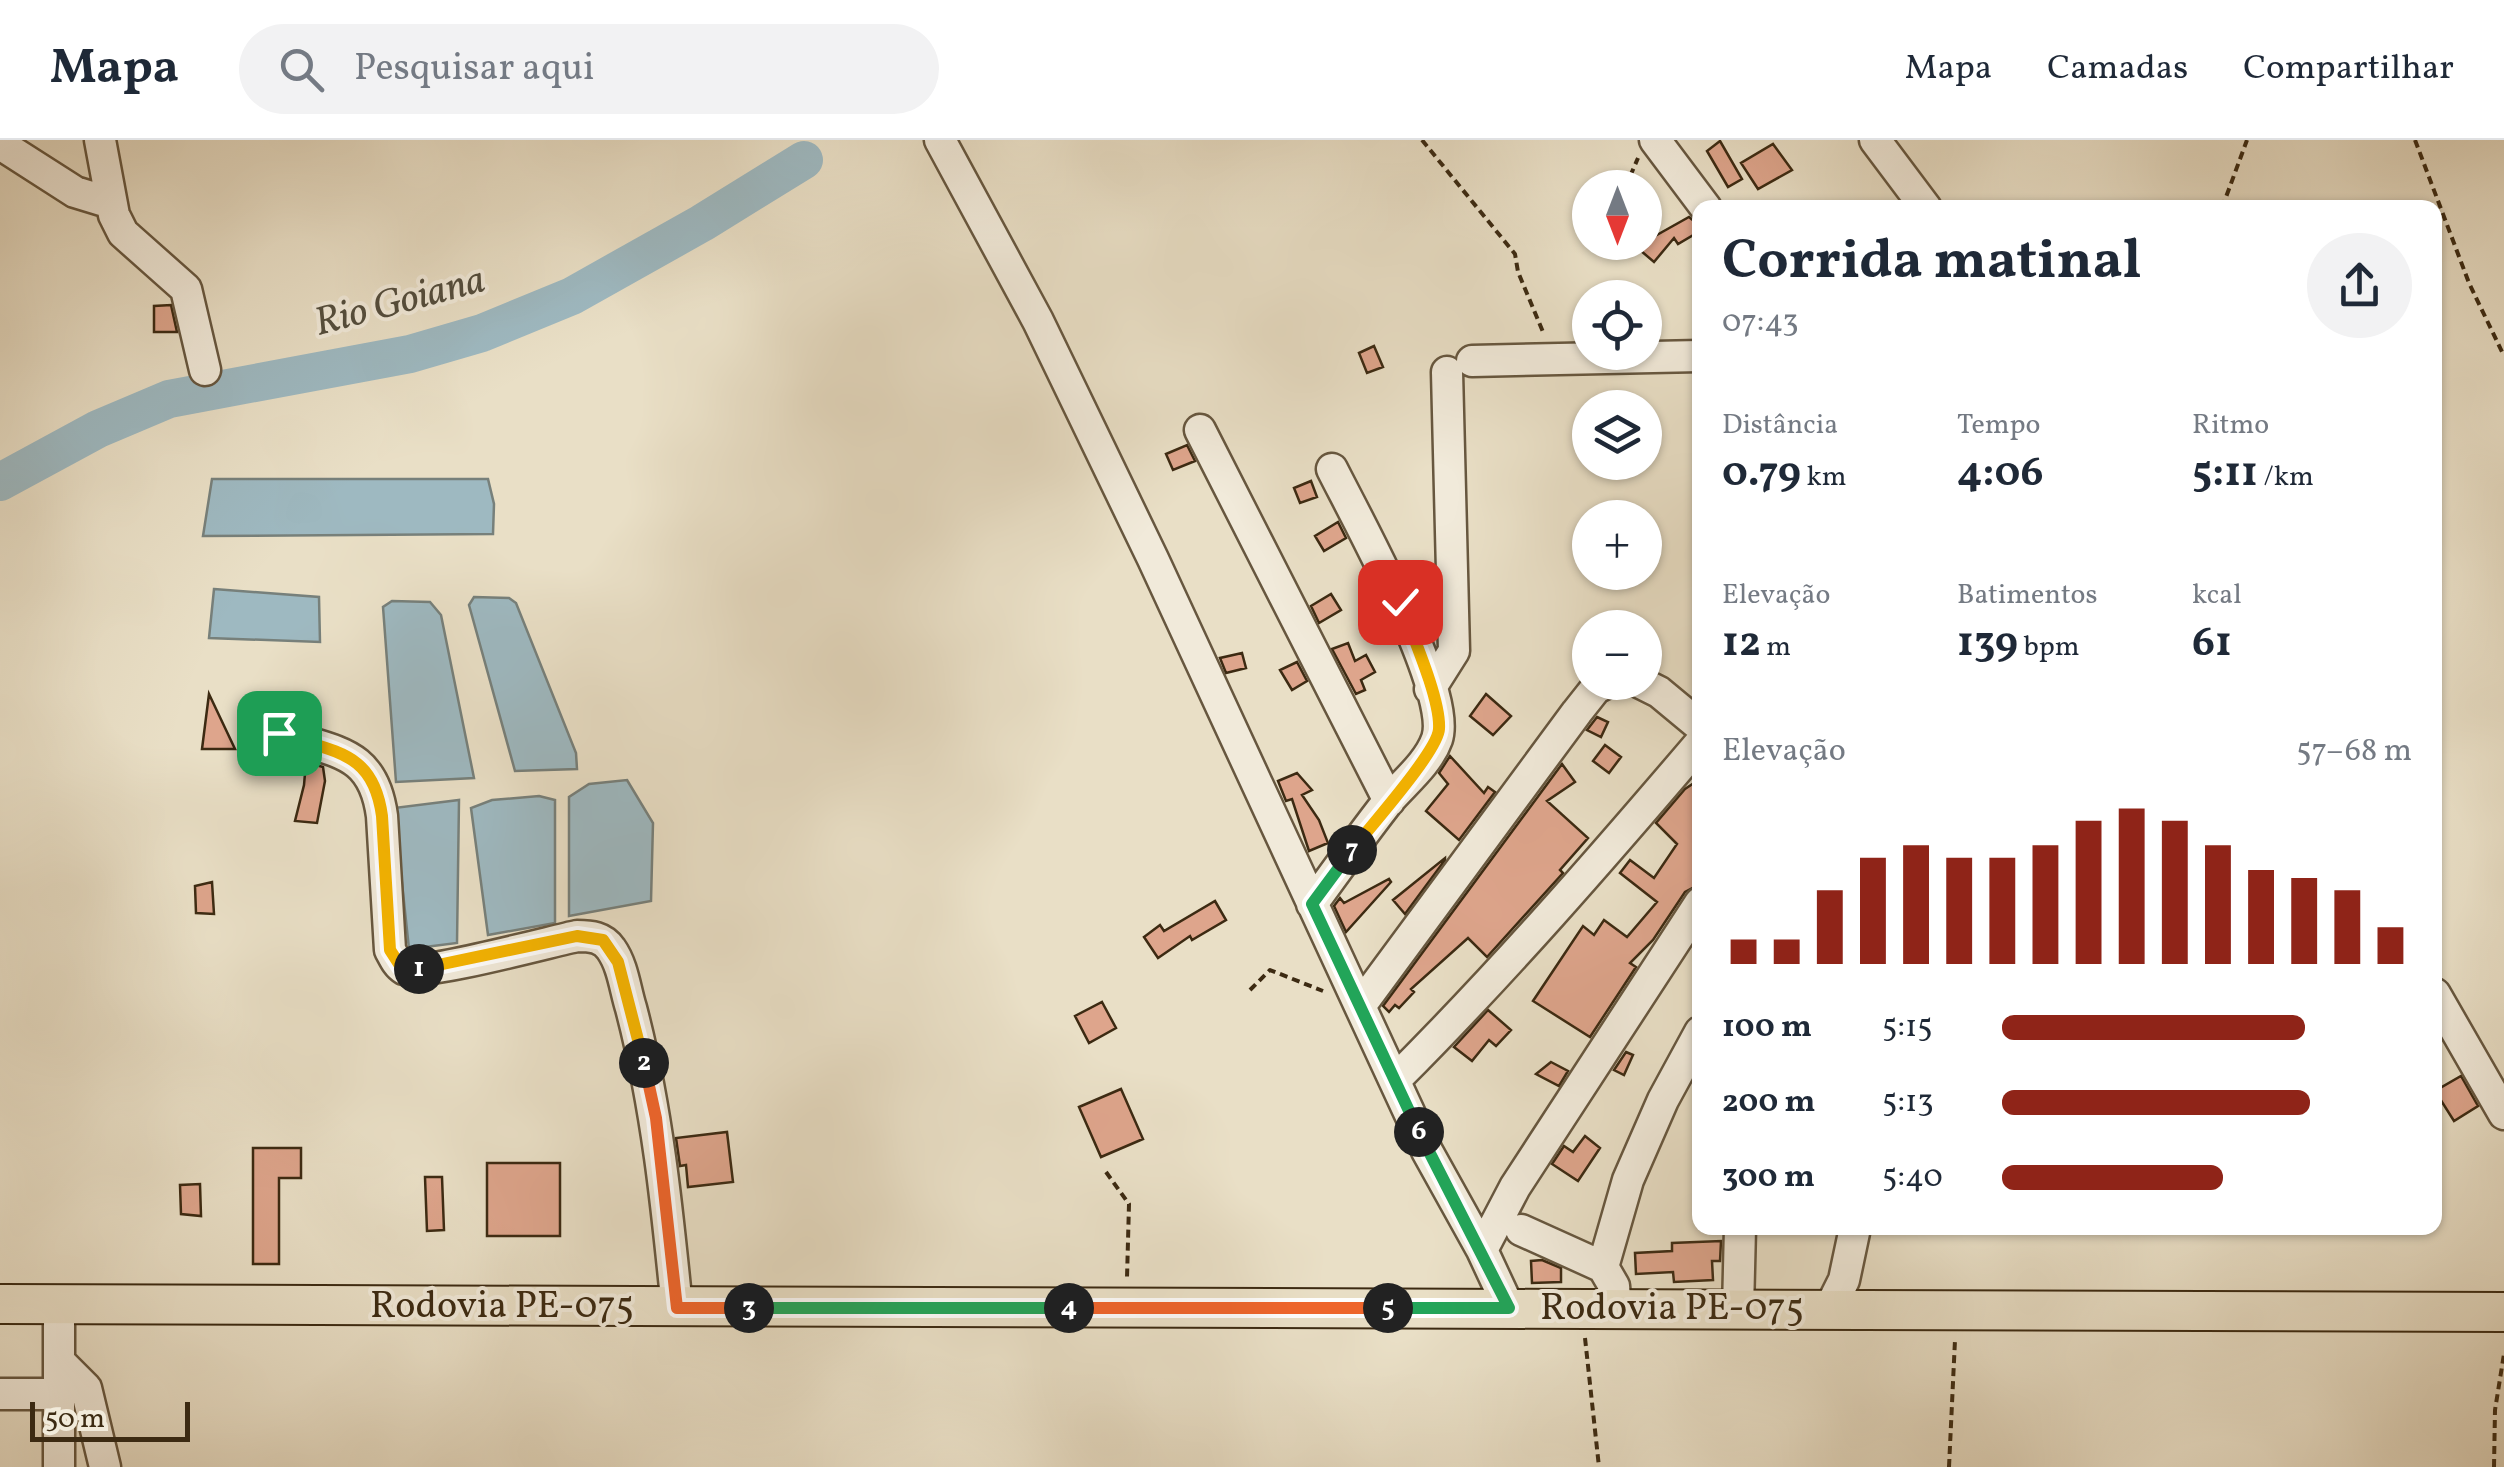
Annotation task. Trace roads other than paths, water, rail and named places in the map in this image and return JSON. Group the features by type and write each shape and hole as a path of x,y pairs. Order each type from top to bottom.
{"main road":[{"name":"Rodovia PE-075","path":"0,1304 2504,1312"}],"street":[{"path":"100,140 111,204 123,233 186,289 206,370"},
{"path":"940,140 1038,321 1428,1152 1509,1308"},
{"path":"1875,140 1920,200"},
{"path":"0,144 75,192 111,204"},
{"path":"1648,146 1699,200"},
{"path":"1430,689 1454,651 1459,366 1522,360 1692,356"},
{"path":"1200,430 1389,802"},
{"path":"1312,904 1430,752 1440,729 1400,602 1332,469"},
{"path":"1662,695 1692,720"},
{"path":"1360,1006 1586,700"},
{"path":"279,733 357,761 372,776 382,816 390,950 401,967 433,968 577,936 596,938 611,948 636,1027 656,1118 677,1308"},
{"path":"1396,1080 1572,893 1692,751"},
{"path":"1482,1250 1515,1187 1692,915"},
{"path":"2442,1006 2504,1114"},
{"path":"1603,1266 1628,1180 1663,1100 1692,1047"},
{"path":"1521,1230 1603,1266 1614,1286 1599,1310"},
{"path":"1738,1310 1740,1235"},
{"path":"1828,1310 1844,1280 1854,1235"},
{"path":"59,1304 60,1467"},
{"path":"59,1361 86,1388 105,1467"},
{"path":"0,1394 58,1394"}],"water":[{"path":"212,479 488,479 494,504 493,534 203,536"},
{"path":"214,589 319,597 320,642 209,638"},
{"path":"474,597 509,598 516,603 576,753 577,769 515,771 469,605"},
{"path":"392,601 430,602 441,615 474,778 396,782 383,607"},
{"path":"627,780 653,823 651,901 569,916 569,797 589,784"},
{"path":"539,796 555,800 555,923 488,935 471,808 492,800"},
{"path":"459,800 457,943 409,949 394,808"}],"waterway":[{"name":"Rio Goiana","path":"0,482 98,429 169,399 410,354 482,333 572,296 804,160"}]}
